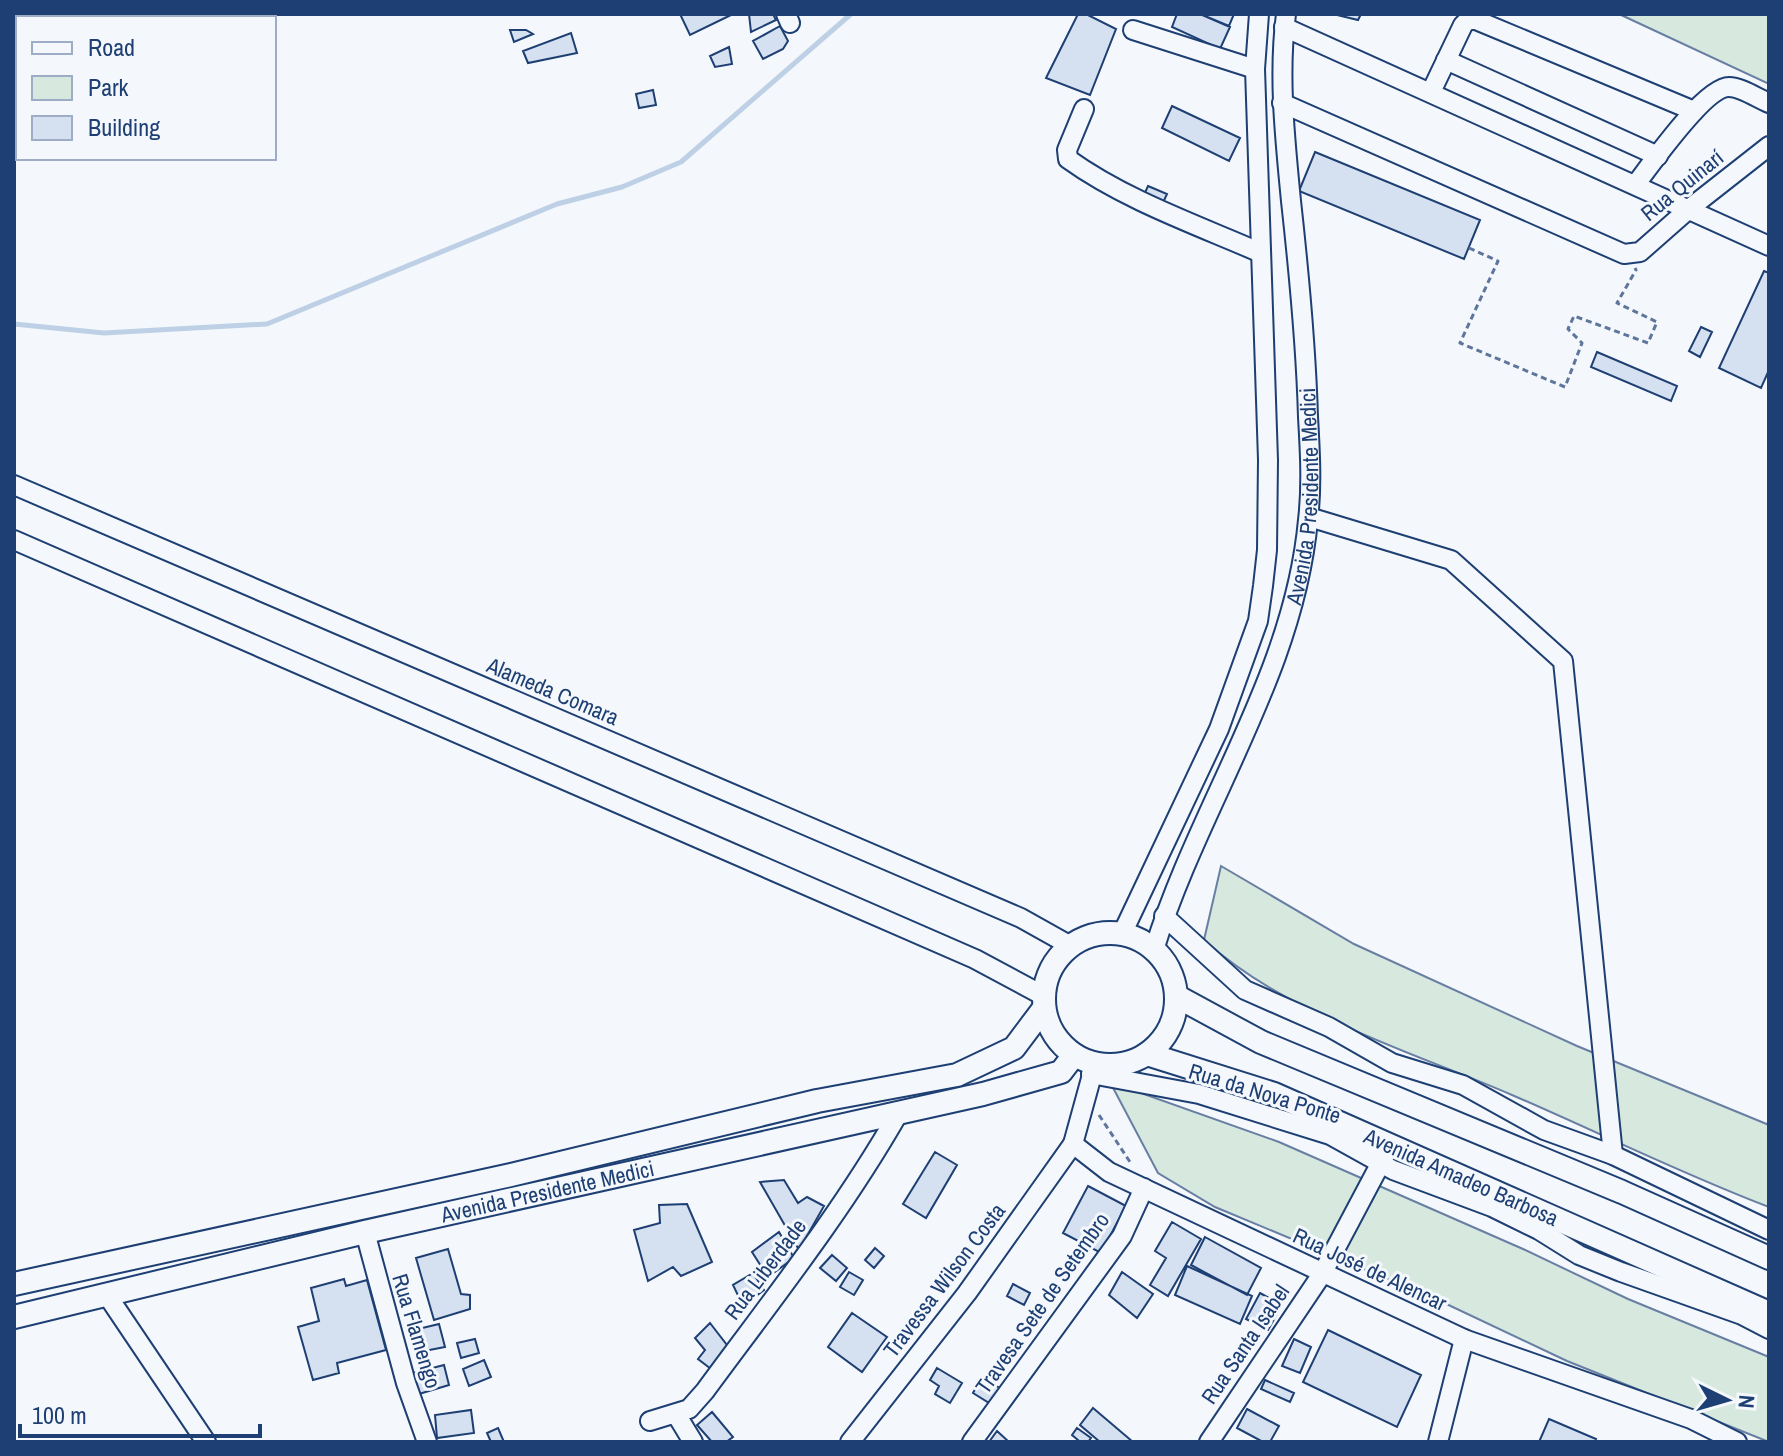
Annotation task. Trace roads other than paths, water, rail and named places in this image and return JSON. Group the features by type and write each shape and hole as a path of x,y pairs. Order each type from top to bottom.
{"main road":[{"path":"1122,934 1154,950 1169,971 1176,996 1173,1019 1163,1039 1147,1054 1127,1064 1087,1065 1057,1039 1044,1002 1048,977 1057,959 1071,946 1087,937 1122,934"},
{"name":"Avenida Amadeo Barbosa","path":"1176,996 1261,1042 1622,1192 1769,1258"},
{"name":"Avenida Presidente Medici","path":"14,1284 511,1175 817,1101 957,1075 1014,1048 1044,1002"},
{"name":"Avenida Amadeo Barbosa","path":"1147,1054 1274,1094 1386,1154 1769,1313"},
{"name":"Avenida Presidente Medici","path":"14,1317 365,1232 898,1114 1040,1080 1087,1065"}],"street":[{"name":"Avenida Presidente Medici","path":"1122,934 1219,729 1258,621 1267,550 1268,502 1255,69 1259,14"},
{"name":"Avenida Presidente Medici","path":"1154,950 1164,916 1210,806 1268,684 1293,602 1309,517 1305,339 1282,103 1285,20"},
{"path":"1285,20 1431,92 1769,246"},
{"path":"1431,92 1463,25 1468,20 1476,20 1694,111"},
{"path":"1133,30 1255,69"},
{"path":"1446,60 1658,156"},
{"path":"1636,184 1694,111 1714,91 1732,86 1769,103"},
{"name":"Rua Quinarí","path":"1282,103 1624,254 1640,252 1769,146"},
{"path":"1084,109 1067,150 1068,159 1138,198 1261,253"},
{"name":"Alameda Comara","path":"14,485 997,907 1071,946"},
{"path":"1309,517 1451,560 1563,661 1613,1155"},
{"path":"14,540 975,959 1044,1002"},
{"path":"1164,916 1245,990 1329,1027 1392,1063 1463,1085 1544,1130 1613,1155 1769,1230"},
{"path":"1073,1144 1086,1096 1087,1065"},
{"name":"Rua da Nova Ponte","path":"1087,1065 1199,1094 1386,1154 1449,1193 1492,1207 1539,1230 1579,1255 1728,1310 1769,1329"},
{"name":"Rua Liberdade","path":"676,1414 689,1409 705,1391 822,1234 863,1174 898,1114"},
{"name":"Rua José de Alencar","path":"1073,1144 1109,1172 1464,1339 1691,1419 1737,1442"},
{"name":"Travessa Wilson Costa","path":"850,1442 967,1293 1073,1144"},
{"name":"Rua Santa Isabel","path":"1209,1442 1322,1274 1386,1154"},
{"name":"Travesa Sete de Setembro","path":"972,1442 1122,1236 1140,1186"},
{"name":"Rua Flamengo","path":"365,1232 398,1354 427,1442"},
{"path":"107,1295 206,1442"},
{"path":"1438,1442 1464,1339"},
{"path":"650,1421 676,1414 693,1442"}],"waterway":[{"path":"14,324 104,333 267,324 557,204 622,187 681,162 851,14"}]}
